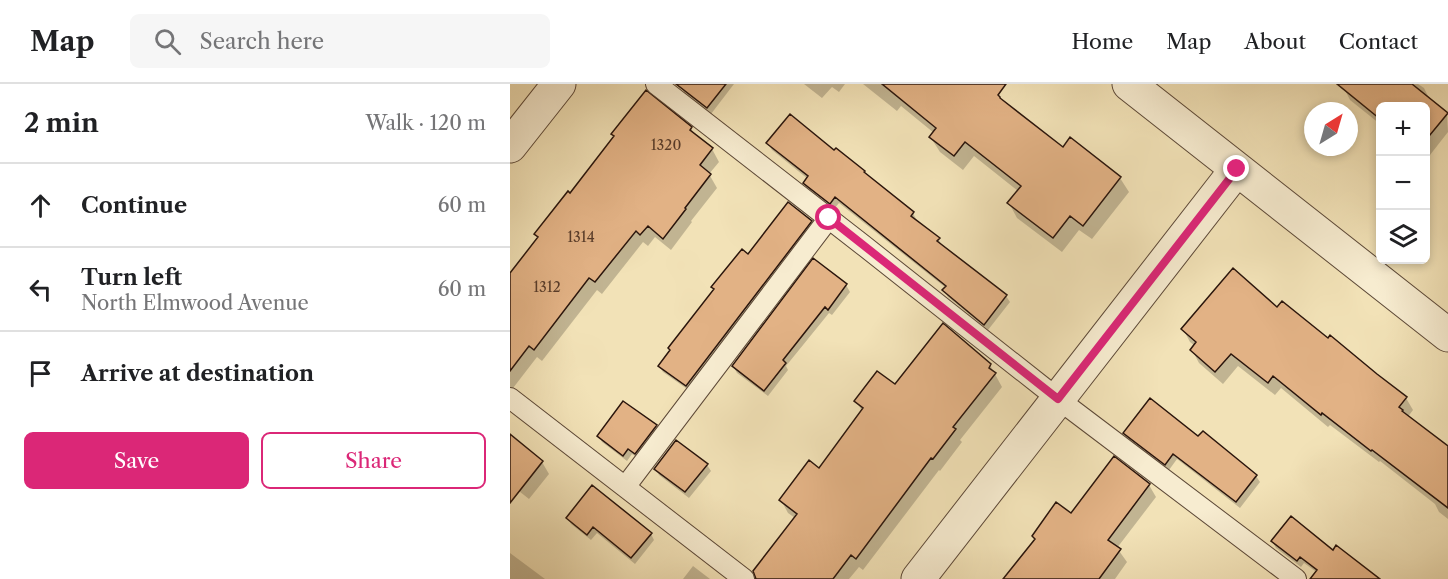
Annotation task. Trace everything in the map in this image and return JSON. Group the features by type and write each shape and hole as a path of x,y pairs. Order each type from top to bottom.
{"street":[{"path":"510,146 559,84"},
{"path":"1128,84 1448,335"},
{"path":"918,579 1237,169"}],"lane":[{"path":"656,84 1287,576"},
{"path":"625,487 829,218"},
{"path":"510,398 744,579"}],"building":[{"path":"676,84 726,84 707,108"},
{"path":"882,84 1006,84 998,95 1000,98 1063,147 1070,137 1121,177 1083,226 1070,216 1053,238 1007,203 1021,186 965,142 954,156 929,137 936,128"},
{"path":"1337,84 1412,84 1448,113 1430,135 1430,102 1376,102 1376,116"},
{"path":"646,90 692,127 690,130 713,148 700,165 711,174 663,239 648,226 640,235 636,231 595,282 589,278 534,350 529,346 510,371 510,273 538,237 534,234 568,191 570,193 614,136 611,134"},
{"path":"790,114 834,150 836,148 865,171 914,212 911,216 940,238 937,241 1007,295 984,325 942,290 946,286 835,197 830,204 803,183 808,176 766,143"},
{"path":"788,202 812,221 686,386 658,366 670,350 668,348 714,289 711,287 742,249 748,254"},
{"path":"813,258 847,284 828,310 825,307 783,360 786,363 764,391 732,366"},
{"path":"1233,268 1277,307 1282,301 1328,338 1330,335 1407,397 1399,407 1402,411 1448,446 1448,508 1322,413 1321,415 1273,376 1268,383 1231,354 1215,372 1190,350 1196,342 1181,329"},
{"path":"943,323 991,364 989,368 996,373 953,427 956,429 933,459 931,458 856,559 851,555 833,579 756,579 753,571 797,514 779,500 809,460 819,468 863,408 854,401 877,371 895,384"},
{"path":"1150,398 1198,436 1203,431 1257,475 1236,502 1173,454 1165,465 1123,433"},
{"path":"623,401 657,425 635,454 628,449 623,456 597,436"},
{"path":"510,434 543,461 510,503"},
{"path":"676,440 708,464 685,492 654,469"},
{"path":"1114,456 1150,484 1108,540 1121,549 1099,579 1003,579 1035,539 1032,536 1056,502 1071,513"},
{"path":"592,485 652,533 631,558 593,527 587,535 566,518"},
{"path":"1291,516 1333,550 1336,545 1380,579 1310,579 1317,570 1300,557 1297,561 1271,541"}],"route":[{"path":"829,218 1058,399 1237,169"}]}
